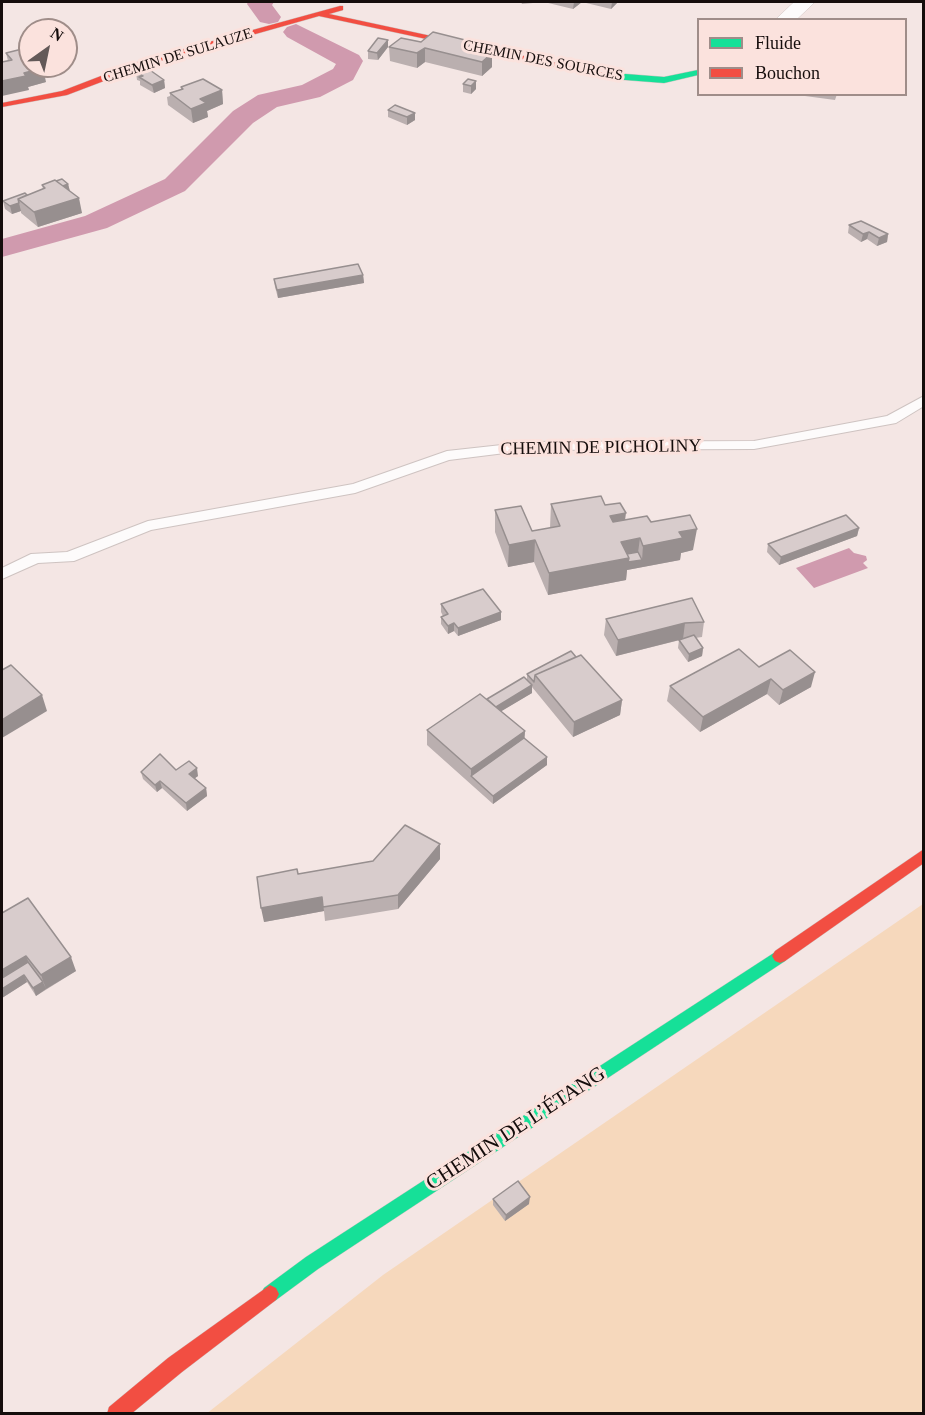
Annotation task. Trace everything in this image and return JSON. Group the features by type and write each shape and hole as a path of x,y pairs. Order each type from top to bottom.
{"street":[{"path":"786,18 805,2"},
{"name":"CHEMIN DE SULAUZE","path":"2,105 64,93 143,63 353,5"},
{"name":"CHEMIN DES SOURCES","path":"319,14 419,38 615,76 664,80 697,73"},
{"name":"CHEMIN DE L’ÉTANG","path":"116,1413 175,1365 312,1263 771,962 924,855"}],"lane":[{"name":"CHEMIN DE PICHOLINY","path":"2,574 36,558 69,556 148,526 355,488 447,456 529,446 754,445 891,420 924,400"}],"shaded area":[{"path":"849,548 854,553 866,556 867,560 863,563 868,568 814,588 796,568"},
{"path":"923,904 923,1413 206,1414 383,1275"}],"building":[{"path":"433,32 473,42 468,47 492,53 482,62 425,48 417,53 389,47 401,38 421,42"},
{"path":"378,38 388,40 377,53 368,51"},
{"path":"18,50 18,78 2,81 2,62 12,60 6,53"},
{"path":"147,68 164,80 152,85 139,77 143,76 136,72"},
{"path":"203,79 222,90 200,99 206,103 191,109 170,93 183,89 181,87"},
{"path":"468,79 476,81 471,86 463,84"},
{"path":"395,105 415,113 407,117 388,110"},
{"path":"62,179 68,184 63,186 56,181"},
{"path":"55,180 79,198 34,212 18,199 45,188 42,185"},
{"path":"25,193 27,195 18,199 19,203 10,206 3,201"},
{"path":"861,221 888,234 879,238 869,232 863,234 849,225"},
{"path":"358,264 363,275 277,290 274,279"},
{"path":"601,496 605,505 620,503 626,513 610,516 613,522 647,516 651,522 690,515 697,529 679,532 683,538 643,546 640,538 621,542 629,558 549,573 535,540 509,545 495,510 521,506 532,531 560,526 551,504"},
{"path":"846,515 859,528 781,557 768,544"},
{"path":"638,552 642,560 628,562 627,554"},
{"path":"483,589 501,612 458,628 454,623 448,626 441,617 448,614 441,604"},
{"path":"692,598 704,622 685,623 618,640 606,619"},
{"path":"694,635 703,648 689,654 679,640"},
{"path":"739,649 759,667 790,650 815,672 783,690 771,679 703,717 670,686"},
{"path":"571,651 576,657 535,675 534,682 527,674"},
{"path":"581,655 622,700 574,722 535,675"},
{"path":"11,665 42,695 2,720 2,670"},
{"path":"524,677 532,685 496,707 487,699"},
{"path":"480,694 525,731 471,769 427,730"},
{"path":"524,738 547,757 493,796 471,776"},
{"path":"160,754 176,770 189,761 197,768 189,774 206,788 186,803 160,781 155,785 141,772"},
{"path":"405,825 440,844 398,895 323,907 322,897 261,908 257,877 297,869 298,874 373,861"},
{"path":"28,898 71,957 41,975 26,956 2,970 2,913"},
{"path":"28,962 43,982 33,988 24,975 2,989 2,978"},
{"path":"518,1181 530,1197 506,1215 493,1199"}],"waterway":[{"path":"262,2 259,4 269,17"},
{"path":"2,248 96,222 175,185 243,117 268,101 311,91 344,74 350,61 296,32"}],"traffic: fast":[{"path":"613,76 664,80 697,73"},
{"path":"270,1294 312,1263 780,956"}],"traffic: jam":[{"path":"2,105 64,93 143,63 340,8"},
{"path":"319,14 613,76"},
{"path":"780,956 924,855"},
{"path":"116,1414 175,1365 270,1294"}]}
